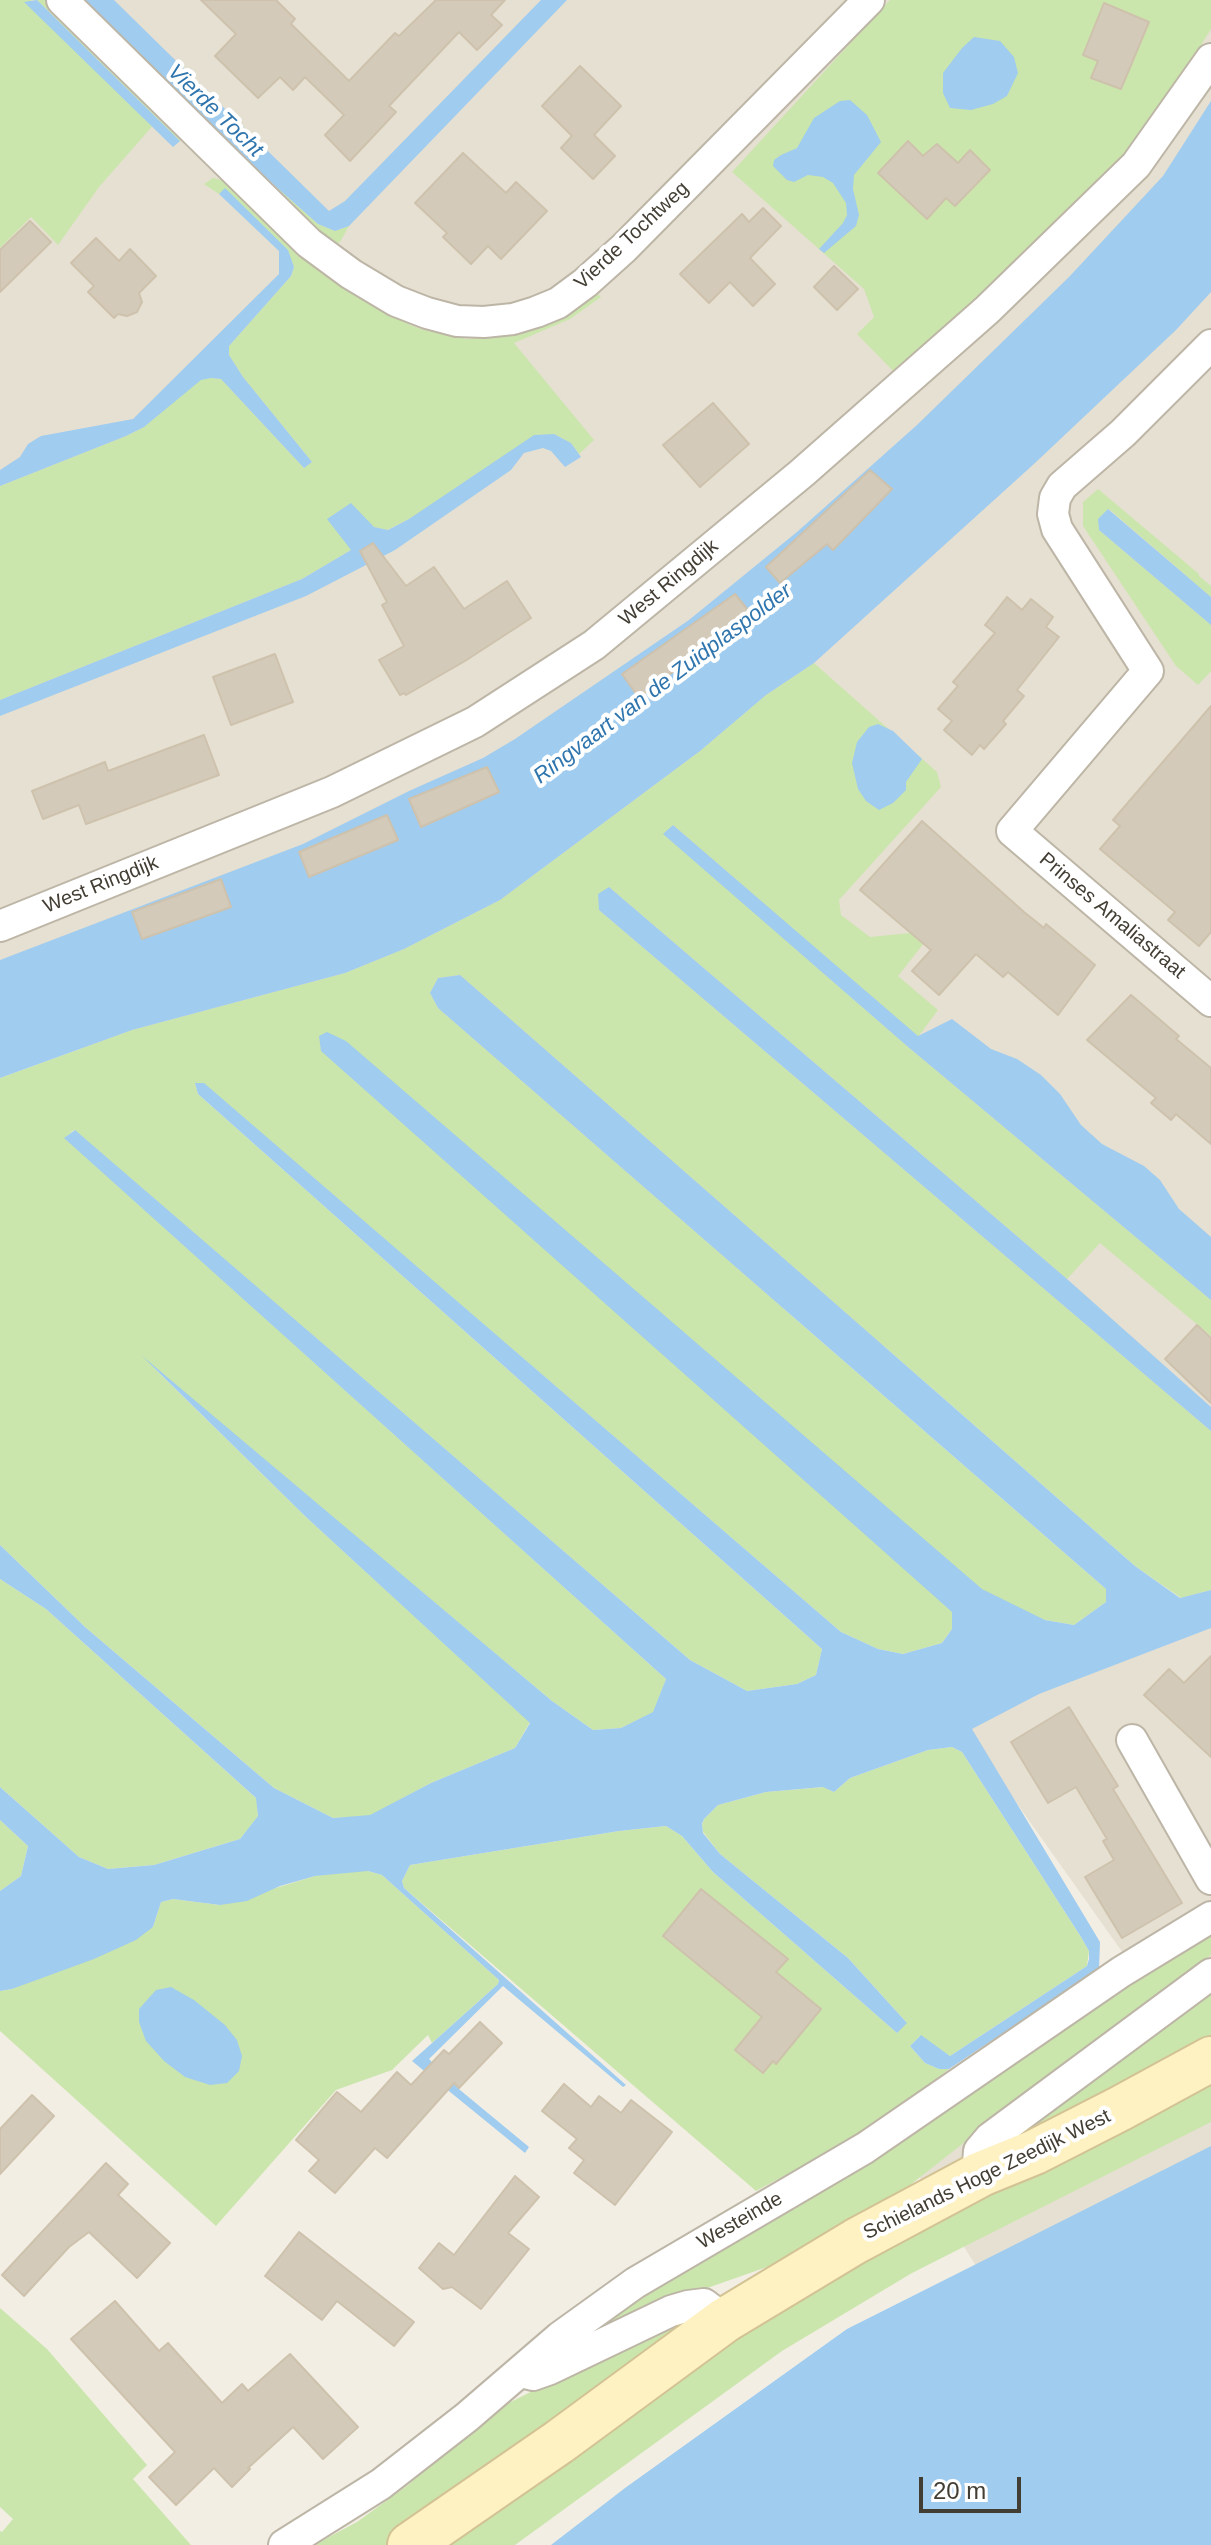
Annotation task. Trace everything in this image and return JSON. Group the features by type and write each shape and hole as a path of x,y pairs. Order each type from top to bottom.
{"street":[{"name":"Vierde Tochtweg","path":"62,0 309,243 351,274 396,301 457,321 484,322 513,319 536,312 558,303 585,283 624,248 869,0"},
{"name":"West Ringdijk","path":"0,926 332,792 475,722 594,645 802,473 987,310 1136,165 1211,59"},
{"name":"Prinses Amaliastraat","path":"1211,345 1123,433 1062,486 1055,498 1053,514 1057,529 1148,671 1012,831 1211,1001"},
{"path":"1132,1740 1211,1879"},
{"name":"Westeinde","path":"284,2545 381,2484 467,2417 560,2337 635,2283 865,2148 1108,1981 1211,1917"},
{"path":"981,2174 979,2151 990,2138 1211,1974"},
{"name":"Schielands Hoge Zeedijk West","path":"410,2545 559,2442 725,2320 856,2241 981,2174 1047,2146 1211,2059"},
{"path":"519,2371 533,2375 550,2369 671,2311 688,2306 704,2304 725,2320"}],"shaded area":[{"path":"0,0 1211,0 1211,1468 0,1018"},
{"path":"1211,1620 1211,2172 985,2280 907,2157 1157,2001 952,1712"}],"green space":[{"path":"0,0 31,0 156,122 99,187 58,245 31,217 0,248"},
{"path":"37,0 50,0 183,131 180,141"},
{"path":"890,0 1211,0 1211,29 1174,88 1126,154 898,376 857,334 874,317 864,289 732,172"},
{"path":"256,169 318,224 335,231 349,226 340,242 330,247 256,181"},
{"path":"213,178 234,183 410,325 424,330 466,339 507,334 592,288 601,297 570,319 514,343 594,440 579,454 571,443 554,434 409,519 387,530 374,527 351,550 302,579 0,700 0,486 144,427 201,379 211,378 221,379 304,468 312,462 243,377 229,355 229,346 291,276 294,267 287,250 225,189 219,194 204,184"},
{"path":"1098,489 1211,586 1211,597 1109,509 1099,530 1211,625 1211,671 1198,685 1176,666 1083,526 1083,502"},
{"path":"814,663 937,772 941,787 839,900 841,915 870,937 920,932 928,938 898,976 938,1010 918,1037 673,825 664,834 907,1046 1211,1300 1211,1336 1100,1243 1067,1279 609,887 599,910 1211,1431 1211,1590 1181,1598 1135,1566 460,975 438,978 430,993 438,1008 1106,1589 1106,1602 1074,1625 952,1612 952,1629 942,1643 903,1654 878,1649 841,1632 204,1084 195,1084 198,1094 822,1649 816,1675 797,1684 747,1691 690,1660 74,1130 65,1138 666,1679 654,1712 621,1728 593,1730 552,1701 152,1366 306,1517 530,1722 515,1748 431,1783 370,1816 333,1818 274,1788 85,1627 0,1545 0,1078 132,1030 345,973 404,949 500,900 700,751 766,695"},
{"path":"0,1579 46,1609 257,1799 258,1817 240,1839 154,1865 108,1869 79,1857 0,1787"},
{"path":"952,1747 962,1752 1081,1937 1089,1951 1087,1966 950,2056 920,2036 910,2046 925,2063 939,2069 949,2069 906,2104 805,2176 795,2170 756,2191 404,1888 402,1881 410,1865 666,1826 682,1836 713,1872 897,2033 906,2022 848,1958 720,1854 703,1832 702,1825 718,1805 766,1792 824,1787 834,1792 850,1778 928,1750"},
{"path":"0,1820 28,1846 21,1876 0,1891"},
{"path":"350,1871 382,1875 499,1980 498,1984 432,2043 428,2035 392,2070 336,2090 216,2226 0,2031 0,1991 12,1989 153,1927 161,1902 173,1899 220,1905 315,1876"},
{"path":"1211,1931 1211,1955 1064,2064 881,2208 784,2261 679,2298 604,2330 568,2340"},
{"path":"1211,1992 1211,2045 1111,2097 1017,2136"},
{"path":"1211,2075 1211,2122 912,2273 782,2351 515,2545 450,2545 689,2369 861,2258"},
{"path":"0,2308 47,2349 147,2465 133,2479 191,2545 0,2545 0,2531 13,2519 0,2507"},
{"path":"676,2322 687,2325 390,2545 314,2545 357,2522 408,2485 457,2440 501,2407 631,2341"}],"water":[{"path":"37,0 180,141 173,147 24,2"},
{"name":"Vierde Tocht","path":"85,0 114,0 329,211 345,201 541,0 567,0 349,226 335,231 318,224 256,169"},
{"path":"974,37 1000,41 1014,57 1018,73 1007,96 993,104 971,110 950,108 943,93 943,73"},
{"path":"850,100 867,115 881,142 854,175 853,189 859,215 856,226 824,253 819,249 843,223 847,215 846,203 833,183 823,177 808,175 794,182 787,180 773,166 774,160 797,148 814,118 840,101"},
{"name":"Ringvaart van de Zuidplaspolder","path":"1211,101 1211,292 1176,330 1035,463 814,663 766,695 700,751 500,900 404,949 345,973 132,1030 0,1078 0,960 303,844 483,758 689,620 797,532 917,425 1069,277 1163,176"},
{"path":"225,188 288,250 294,267 291,276 229,346 229,355 243,377 312,462 304,468 221,379 211,378 201,380 144,427 0,486 0,470 20,457 28,444 41,436 133,419 279,274 279,251 219,194"},
{"path":"554,434 571,443 581,457 565,467 551,451 543,448 524,453 511,470 395,550 306,596 0,716 0,700 302,579 351,550 327,519 351,503 374,527 388,530 534,435"},
{"path":"1108,509 1211,597 1211,625 1099,530 1098,519"},
{"path":"878,724 893,731 922,759 906,782 906,790 893,803 879,810 866,801 858,789 852,763 857,742 869,727"},
{"path":"673,825 918,1036 952,1019 991,1049 1017,1059 1041,1075 1060,1094 1081,1125 1102,1144 1144,1166 1160,1180 1179,1209 1211,1237 1211,1300 907,1046 663,834"},
{"path":"609,887 1067,1279 1211,1407 1211,1431 599,910 598,894"},
{"path":"460,975 1135,1566 1180,1598 1211,1590 1211,1628 1039,1694 972,1729 1100,1942 1099,1969 949,2069 939,2069 925,2063 910,2046 921,2035 950,2056 1087,1966 1089,1959 1089,1951 1081,1937 962,1752 952,1747 928,1750 850,1778 834,1792 823,1787 766,1792 718,1805 702,1824 703,1833 720,1854 848,1958 907,2023 897,2033 713,1872 682,1836 666,1826 410,1865 402,1881 404,1888 626,2085 623,2087 503,1986 429,2059 460,2090 529,2147 525,2153 412,2061 499,1980 382,1875 368,1871 315,1876 280,1886 247,1901 220,1905 173,1899 161,1902 153,1927 136,1940 94,1959 0,1991 0,1891 21,1876 28,1846 0,1820 0,1787 79,1857 108,1869 154,1865 240,1839 258,1816 256,1798 46,1609 0,1579 0,1545 85,1627 274,1788 333,1818 370,1815 431,1783 515,1748 530,1723 306,1517 141,1355 552,1701 593,1730 621,1728 653,1712 666,1679 64,1138 75,1130 690,1660 747,1691 797,1684 816,1675 822,1649 198,1094 195,1083 204,1083 841,1632 878,1649 903,1654 942,1643 952,1629 952,1612 321,1051 319,1036 327,1032 346,1041 982,1589 1045,1620 1074,1625 1106,1602 1106,1589 438,1008 430,993 438,978"},
{"path":"171,1987 194,2000 225,2025 237,2040 242,2056 239,2071 227,2083 210,2085 185,2077 164,2061 146,2041 139,2022 139,2009 156,1990"},
{"path":"1211,2146 1211,2545 551,2545 625,2488 847,2329"}],"building":[{"path":"201,0 276,0 295,19 291,24 349,81 395,33 399,36 436,0 505,0 491,15 502,25 477,50 459,32 389,106 396,112 350,161 325,135 344,115 305,77 293,90 280,77 258,98 215,56 236,34"},
{"path":"1104,3 1149,22 1121,89 1091,78 1098,61 1083,55"},
{"path":"580,66 621,106 594,135 615,156 593,179 561,148 572,136 542,106"},
{"path":"908,141 923,156 937,144 958,163 970,150 990,170 955,206 946,198 927,219 878,173"},
{"path":"463,153 506,193 516,182 547,211 501,259 488,246 471,264 443,237 447,233 415,203"},
{"path":"763,208 781,226 750,258 775,284 753,306 730,282 709,303 680,274 742,214 749,222"},
{"path":"30,221 51,242 0,292 0,250"},
{"path":"96,238 119,261 130,249 156,276 139,293 142,302 137,312 127,316 118,314 114,318 88,292 94,286 71,263"},
{"path":"834,266 858,289 837,310 814,287"},
{"path":"713,403 749,444 700,487 663,445"},
{"path":"870,470 892,489 833,550 827,544 780,583 766,567"},
{"path":"373,543 406,586 434,567 464,609 507,581 531,618 465,661 406,695 400,695 379,660 404,646 382,605 387,602 360,551"},
{"path":"735,594 748,610 639,698 622,674"},
{"path":"1007,597 1022,610 1031,599 1053,617 1046,627 1059,637 1017,690 1024,696 1003,721 1006,724 984,749 980,745 972,755 944,730 952,721 938,709 958,686 953,682 995,633 985,625"},
{"path":"275,654 293,702 231,725 213,677"},
{"path":"1211,706 1211,932 1199,946 1168,920 1175,912 1100,849 1120,826 1113,820"},
{"path":"204,735 219,775 86,824 79,805 43,819 32,791 105,762 108,771"},
{"path":"487,767 499,792 421,827 409,799"},
{"path":"387,815 398,840 309,877 299,852"},
{"path":"922,821 1024,912 1044,928 1046,924 1095,965 1058,1015 1008,972 1003,977 976,954 939,995 912,971 931,950 860,890"},
{"path":"221,879 231,907 142,939 132,912"},
{"path":"1131,995 1211,1068 1211,1144 1176,1114 1171,1120 1151,1103 1156,1098 1087,1040"},
{"path":"1197,1325 1211,1338 1211,1403 1165,1359"},
{"path":"1211,1656 1211,1757 1144,1695 1169,1669 1184,1683"},
{"path":"1069,1707 1118,1786 1113,1789 1182,1903 1122,1938 1085,1877 1114,1860 1103,1841 1107,1839 1076,1787 1048,1803 1011,1742"},
{"path":"701,1889 788,1959 776,1972 821,2009 776,2064 773,2061 763,2073 735,2050 762,2017 663,1936"},
{"path":"480,2022 502,2043 459,2088 454,2083 387,2158 375,2148 335,2193 309,2171 319,2160 296,2140 337,2092 361,2112 397,2072 411,2085 444,2050 449,2054"},
{"path":"564,2084 591,2107 599,2096 621,2113 631,2100 672,2132 615,2205 574,2173 584,2160 569,2148 577,2139 542,2111"},
{"path":"32,2095 54,2116 0,2174 0,2129"},
{"path":"106,2163 128,2184 118,2195 170,2243 137,2278 89,2232 69,2247 24,2296 2,2275"},
{"path":"515,2176 539,2197 508,2233 529,2249 481,2309 452,2287 443,2289 419,2268 439,2243 454,2255"},
{"path":"299,2232 414,2322 394,2346 337,2301 322,2320 265,2276"},
{"path":"115,2301 159,2351 168,2343 222,2403 242,2384 248,2391 290,2354 358,2427 323,2459 293,2427 232,2487 214,2468 176,2505 149,2477 175,2452 71,2339"}]}
